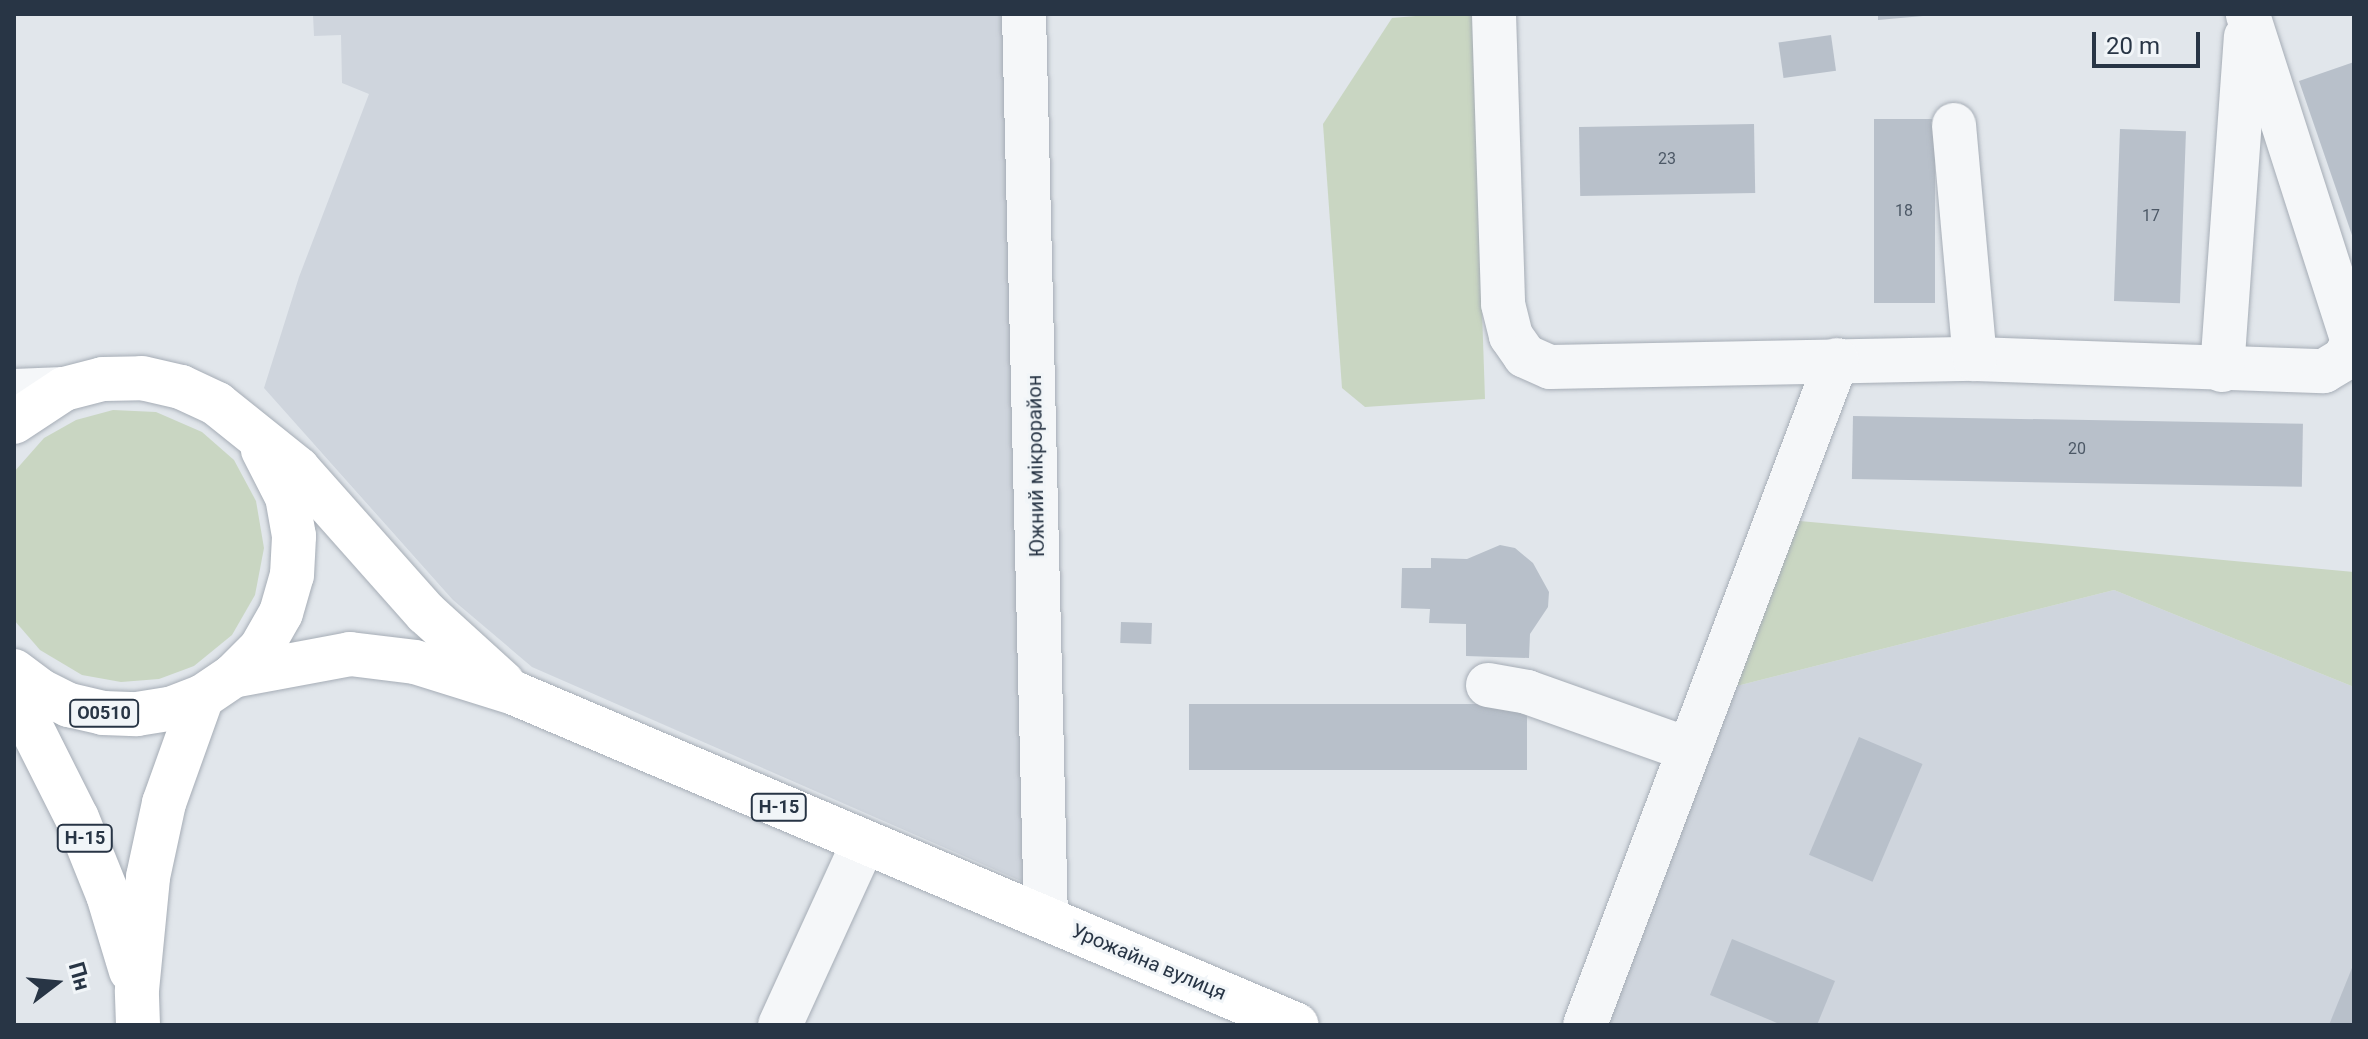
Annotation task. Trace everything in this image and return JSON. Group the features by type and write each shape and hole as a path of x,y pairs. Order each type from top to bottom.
{"main road":[{"name":"Н-15","path":"14,422 64,389 103,379 129,379 181,387 217,404 298,469 426,613 514,693"},
{"path":"218,686 261,648 281,613 292,575 294,536 287,497 271,461 247,429"},
{"name":"Н-15","path":"137,1008 148,877 164,803 218,686 350,654 415,662 514,693 863,844 1046,918"},
{"name":"О0510","path":"14,671 39,690 69,705 103,713 148,713 218,686"},
{"name":"Н-15","path":"14,693 77,818 108,895 137,1008"},
{"name":"Урожайна вулиця","path":"1046,918 1297,1025"}],"street":[{"name":"Южний мікрорайон","path":"1024,14 1046,918"},
{"path":"1494,14 1503,304 1511,336 1525,356 1550,367 1975,359 2222,370 2324,371 2344,359 2353,342 2248,14"},
{"path":"2222,370 2248,14"},
{"path":"1954,125 1975,359"},
{"path":"1585,1025 1687,749 1837,360"},
{"path":"14,391 64,389"},
{"path":"1488,685 1527,692 1687,749"},
{"path":"780,1025 863,844"}],"shaded area":[{"path":"313,14 1024,14 1046,892 532,667 453,600 264,388 299,277 369,94 342,83 341,35 314,36"},
{"path":"2114,590 2354,687 2354,1025 1585,1025 1709,693"}],"green space":[{"path":"1472,14 1485,399 1365,407 1342,388 1323,124 1392,18"},
{"path":"113,410 156,412 202,432 234,460 256,501 264,548 255,595 232,635 194,666 159,679 121,682 82,675 40,650 14,620 14,472 44,438 76,420"},
{"path":"1778,519 2354,572 2354,687 2114,590 1709,693"}],"building":[{"path":"1878,14 1923,14 1923,16 1878,20"},
{"path":"1831,35 1836,71 1784,78 1779,42"},
{"path":"2354,62 2354,241 2299,81"},
{"path":"1874,119 1935,119 1935,303 1874,303"},
{"path":"1754,124 1755,193 1580,196 1579,127"},
{"path":"2120,129 2186,131 2180,303 2114,301"},
{"path":"1853,416 2303,424 2302,487 1852,479"},
{"path":"1500,545 1515,548 1533,563 1549,592 1548,607 1530,634 1529,658 1466,656 1466,624 1429,623 1430,609 1401,608 1402,568 1431,568 1431,558 1467,559"},
{"path":"1121,622 1152,623 1151,644 1120,643"},
{"path":"1189,704 1527,704 1527,770 1189,770"},
{"path":"1859,737 1923,764 1873,882 1809,855"},
{"path":"1732,939 1835,981 1817,1025 1782,1025 1710,995"},
{"path":"2354,963 2354,1025 2329,1025"}]}
